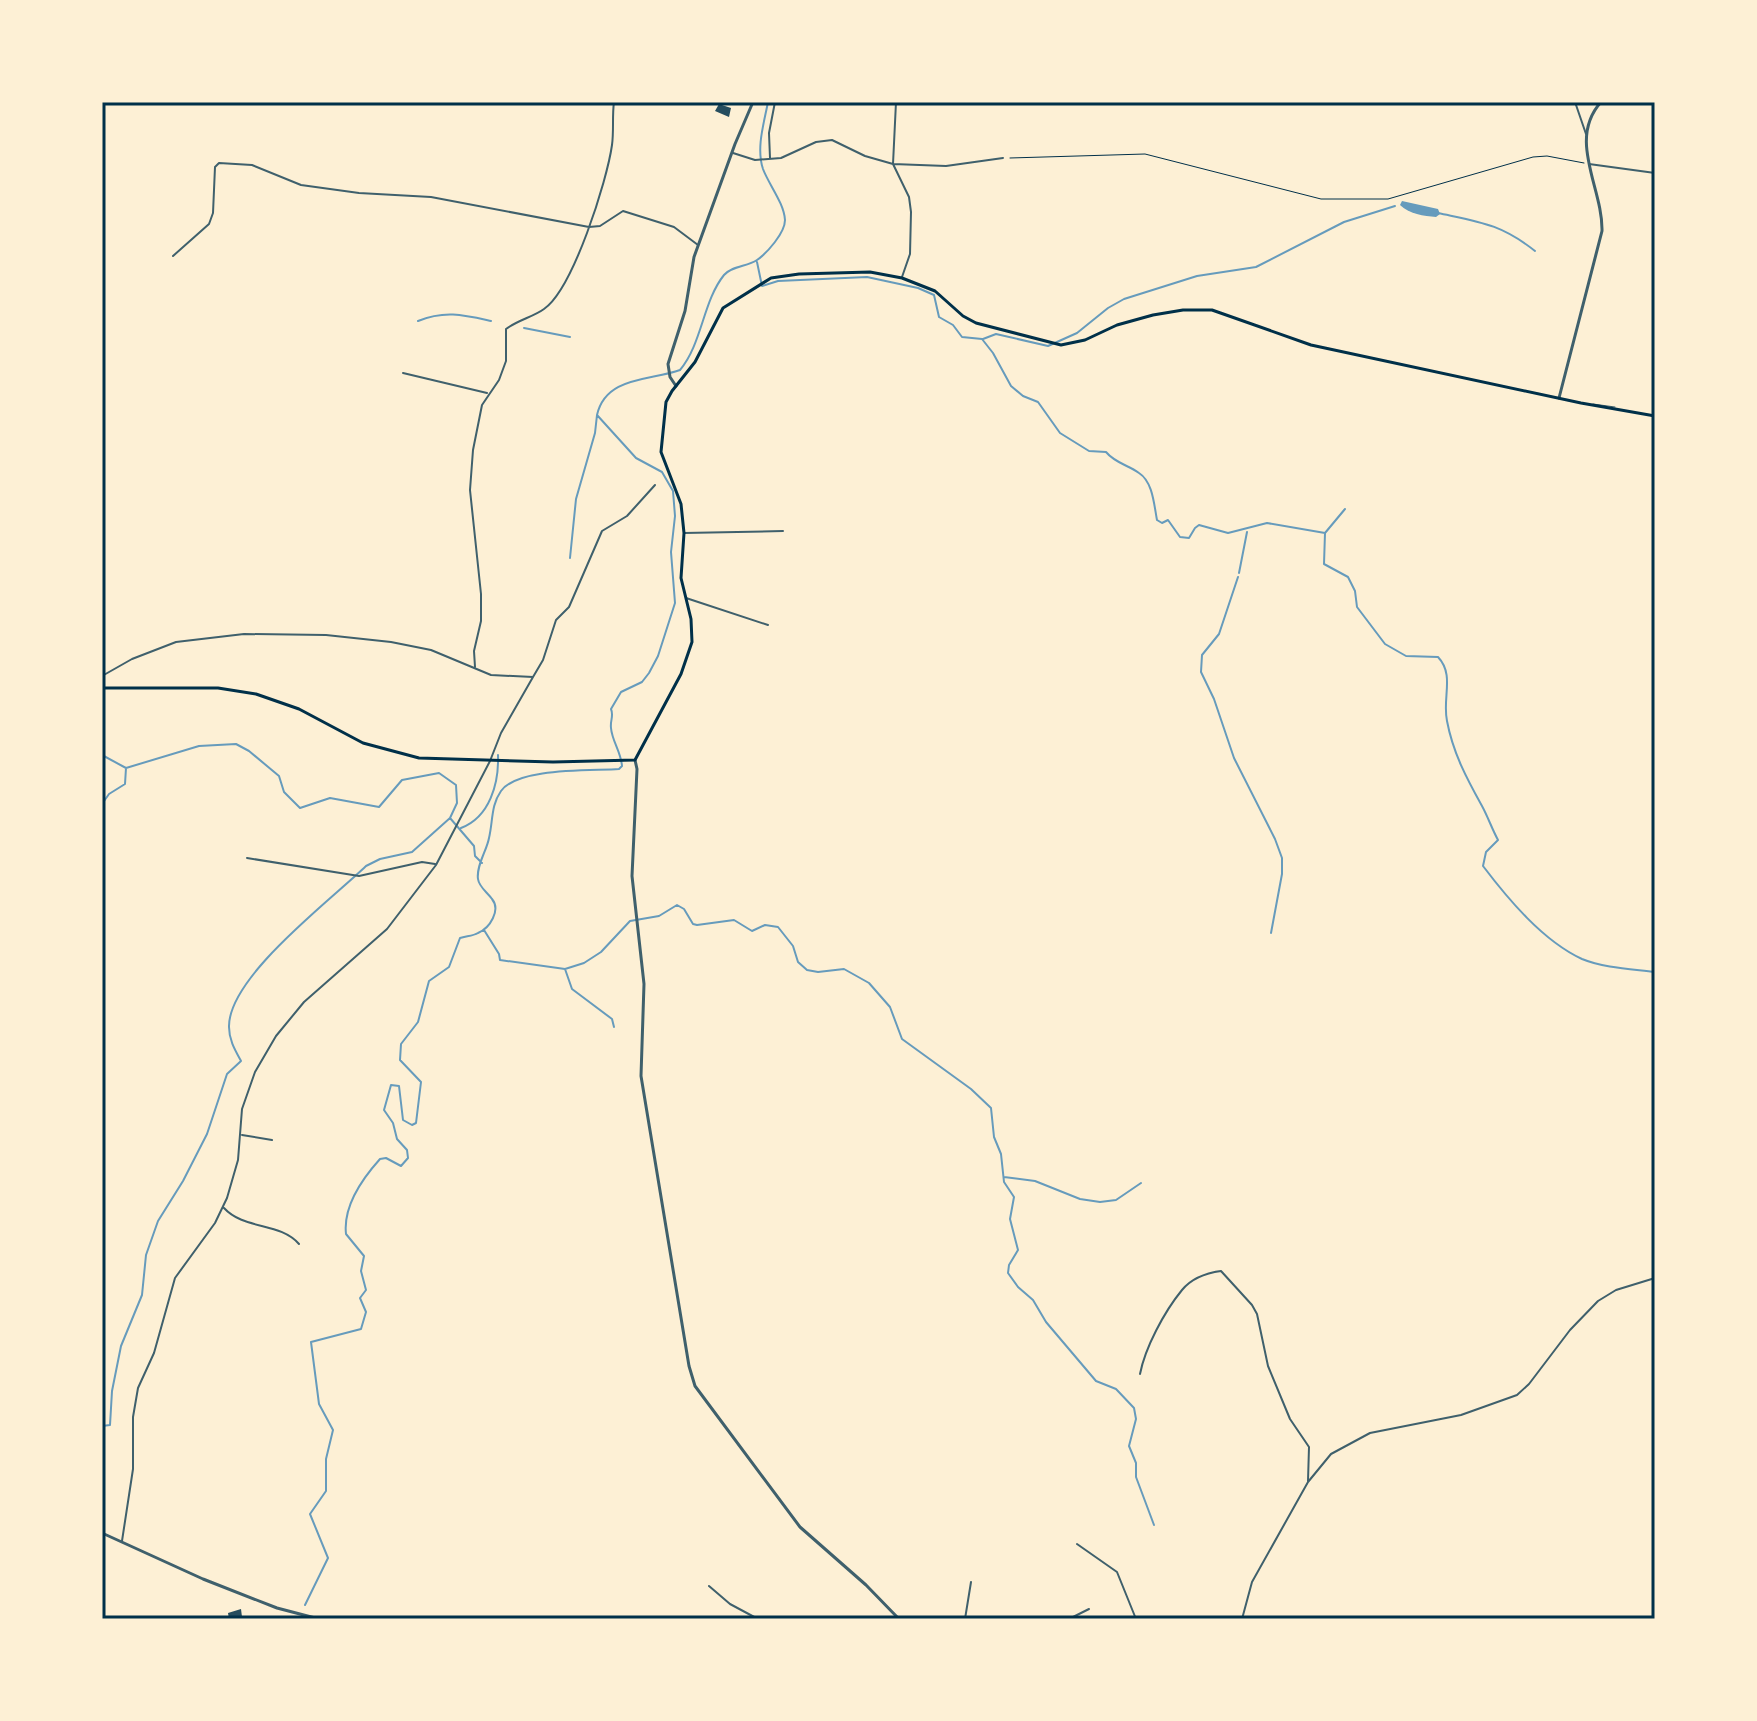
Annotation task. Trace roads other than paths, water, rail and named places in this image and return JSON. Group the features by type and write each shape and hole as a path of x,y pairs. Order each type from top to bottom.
{"main road":[{"path":"102,688 243,691 287,704 363,743 426,759 635,760 643,750 688,658 693,628 681,572 684,533 680,498 661,452 666,406 676,386 695,362 723,308 761,282 779,276 870,272 902,278 931,289 976,323 1050,344 1065,345 1085,340 1117,325 1163,313 1212,310 1311,345 1655,416"}],"street":[{"path":"475,668 481,594 470,490 475,428 482,405 499,380 506,361 506,329 546,308 563,287 589,227 612,145 614,102"},
{"path":"676,386 668,369 685,311 690,272 731,153 753,102"},
{"path":"896,102 893,164 909,197 911,212 910,254 902,278"},
{"path":"1559,398 1602,231 1601,209 1588,164 1586,134 1575,102"},
{"path":"1586,134 1589,120 1601,102"},
{"path":"768,159 773,103"},
{"path":"731,153 755,160 768,159 791,156 816,142 832,140 865,156 893,164 946,166 1003,158"},
{"path":"173,256 209,224 213,213 215,167 219,163 252,165 301,185 359,193 431,197 589,227 600,226 623,211 674,227 698,245"},
{"path":"1588,164 1655,173"},
{"path":"403,373 488,394"},
{"path":"122,1542 133,1469 133,1417 138,1388 154,1353 175,1278 223,1207 238,1160 242,1109 255,1072 276,1036 304,1002 387,929 436,865 490,761 501,733 543,660 556,620 569,607 602,531 627,516 655,485"},
{"path":"684,533 783,531"},
{"path":"685,598 768,625"},
{"path":"102,676 132,659 176,642 244,634 326,635 391,642 431,650 491,675 533,677"},
{"path":"635,760 632,866 634,910 644,984 641,1084 695,1386 800,1527 866,1585 899,1619"},
{"path":"247,858 359,876 422,862 436,865"},
{"path":"240,1135 272,1140"},
{"path":"223,1207 236,1219 284,1232 299,1244"},
{"path":"1140,1374 1144,1352 1182,1289 1207,1273 1221,1271 1257,1314 1268,1366 1290,1419 1309,1447 1308,1482"},
{"path":"1242,1619 1252,1582 1308,1482 1331,1454 1361,1436 1461,1415 1517,1395 1598,1301 1616,1290 1655,1278"},
{"path":"102,1533 203,1579 286,1611 319,1619"},
{"path":"1077,1544 1117,1572 1136,1619"},
{"path":"965,1619 971,1582"},
{"path":"709,1586 730,1604 758,1619"},
{"path":"1069,1619 1089,1609"}],"water":[{"path":"1402,201 1438,209 1440,214 1436,217 1412,212 1400,205"}],"waterway":[{"path":"305,1605 328,1558 310,1514 326,1491 326,1459 333,1430 319,1404 311,1342 361,1329 366,1312 360,1298 366,1290 361,1271 364,1256 346,1234 351,1204 361,1184 380,1159 386,1158 401,1166 408,1158 407,1150 397,1139 393,1123 384,1110 391,1085 399,1086 403,1120 412,1125 416,1123 421,1082 400,1060 401,1044 418,1022 429,981 449,967 460,938 482,931 493,918 494,903 480,885 478,874 501,791 510,783 539,774 619,769 622,766 612,733 611,709 621,692 642,682 658,656 675,603 671,552 675,516 673,491 662,472 636,458 597,415 602,402 619,387 680,370 693,348 711,297 724,275 757,260 779,237 784,214 763,169 760,153 768,102"},
{"path":"983,339 996,334 1048,346 1077,333 1124,299 1197,276 1256,267 1344,222 1395,206"},
{"path":"1438,213 1500,229 1535,251"},
{"path":"757,262 762,286 778,281 867,277 918,288 934,295 939,317 953,325 962,337 982,339 1011,386 1023,396 1038,402 1060,433 1089,451 1106,452 1144,477 1152,494 1157,520 1162,523 1168,520 1180,537 1189,538 1199,525 1228,533 1267,523 1325,533 1324,564 1348,577 1355,591 1357,607 1385,644 1406,656 1438,657 1443,664 1447,679 1447,721 1453,744 1498,840 1486,852 1483,866 1527,918 1568,951 1599,964 1655,972"},
{"path":"418,321 446,315 491,321"},
{"path":"524,328 570,337"},
{"path":"570,558 576,499 595,433 597,415"},
{"path":"1325,533 1345,509"},
{"path":"1239,573 1247,532"},
{"path":"1238,577 1219,634 1202,655 1201,672 1214,699 1234,758 1282,858 1271,933"},
{"path":"102,755 126,768 199,746 236,744 279,776 284,792 300,808 330,798 379,807 402,780 439,773 456,785 457,803 450,818 474,846 475,856 482,863"},
{"path":"461,828 479,816 491,798 497,777 498,755"},
{"path":"102,804 109,794 125,784 126,768"},
{"path":"102,1426 110,1425 112,1391 121,1346 142,1295 146,1255 158,1221 207,1134 227,1074 241,1061 231,1041 229,1027 233,1007 245,986 284,940 366,866 380,859 412,852 450,818"},
{"path":"484,930 500,960 565,969 584,963 601,952 630,921 659,916 677,905 697,925 734,920 752,931 765,925 778,927 793,946 798,962 807,970 844,969 869,983 890,1007 902,1039 971,1089 991,1108 1004,1182 1014,1197 1010,1219 1018,1250 1008,1273 1096,1381 1116,1389 1134,1408 1136,1419 1129,1446 1136,1463 1136,1477 1154,1525"},
{"path":"565,969 572,989 612,1019 614,1027"},
{"path":"1004,1177 1035,1181 1080,1199 1100,1202 1116,1200 1141,1183"}]}
